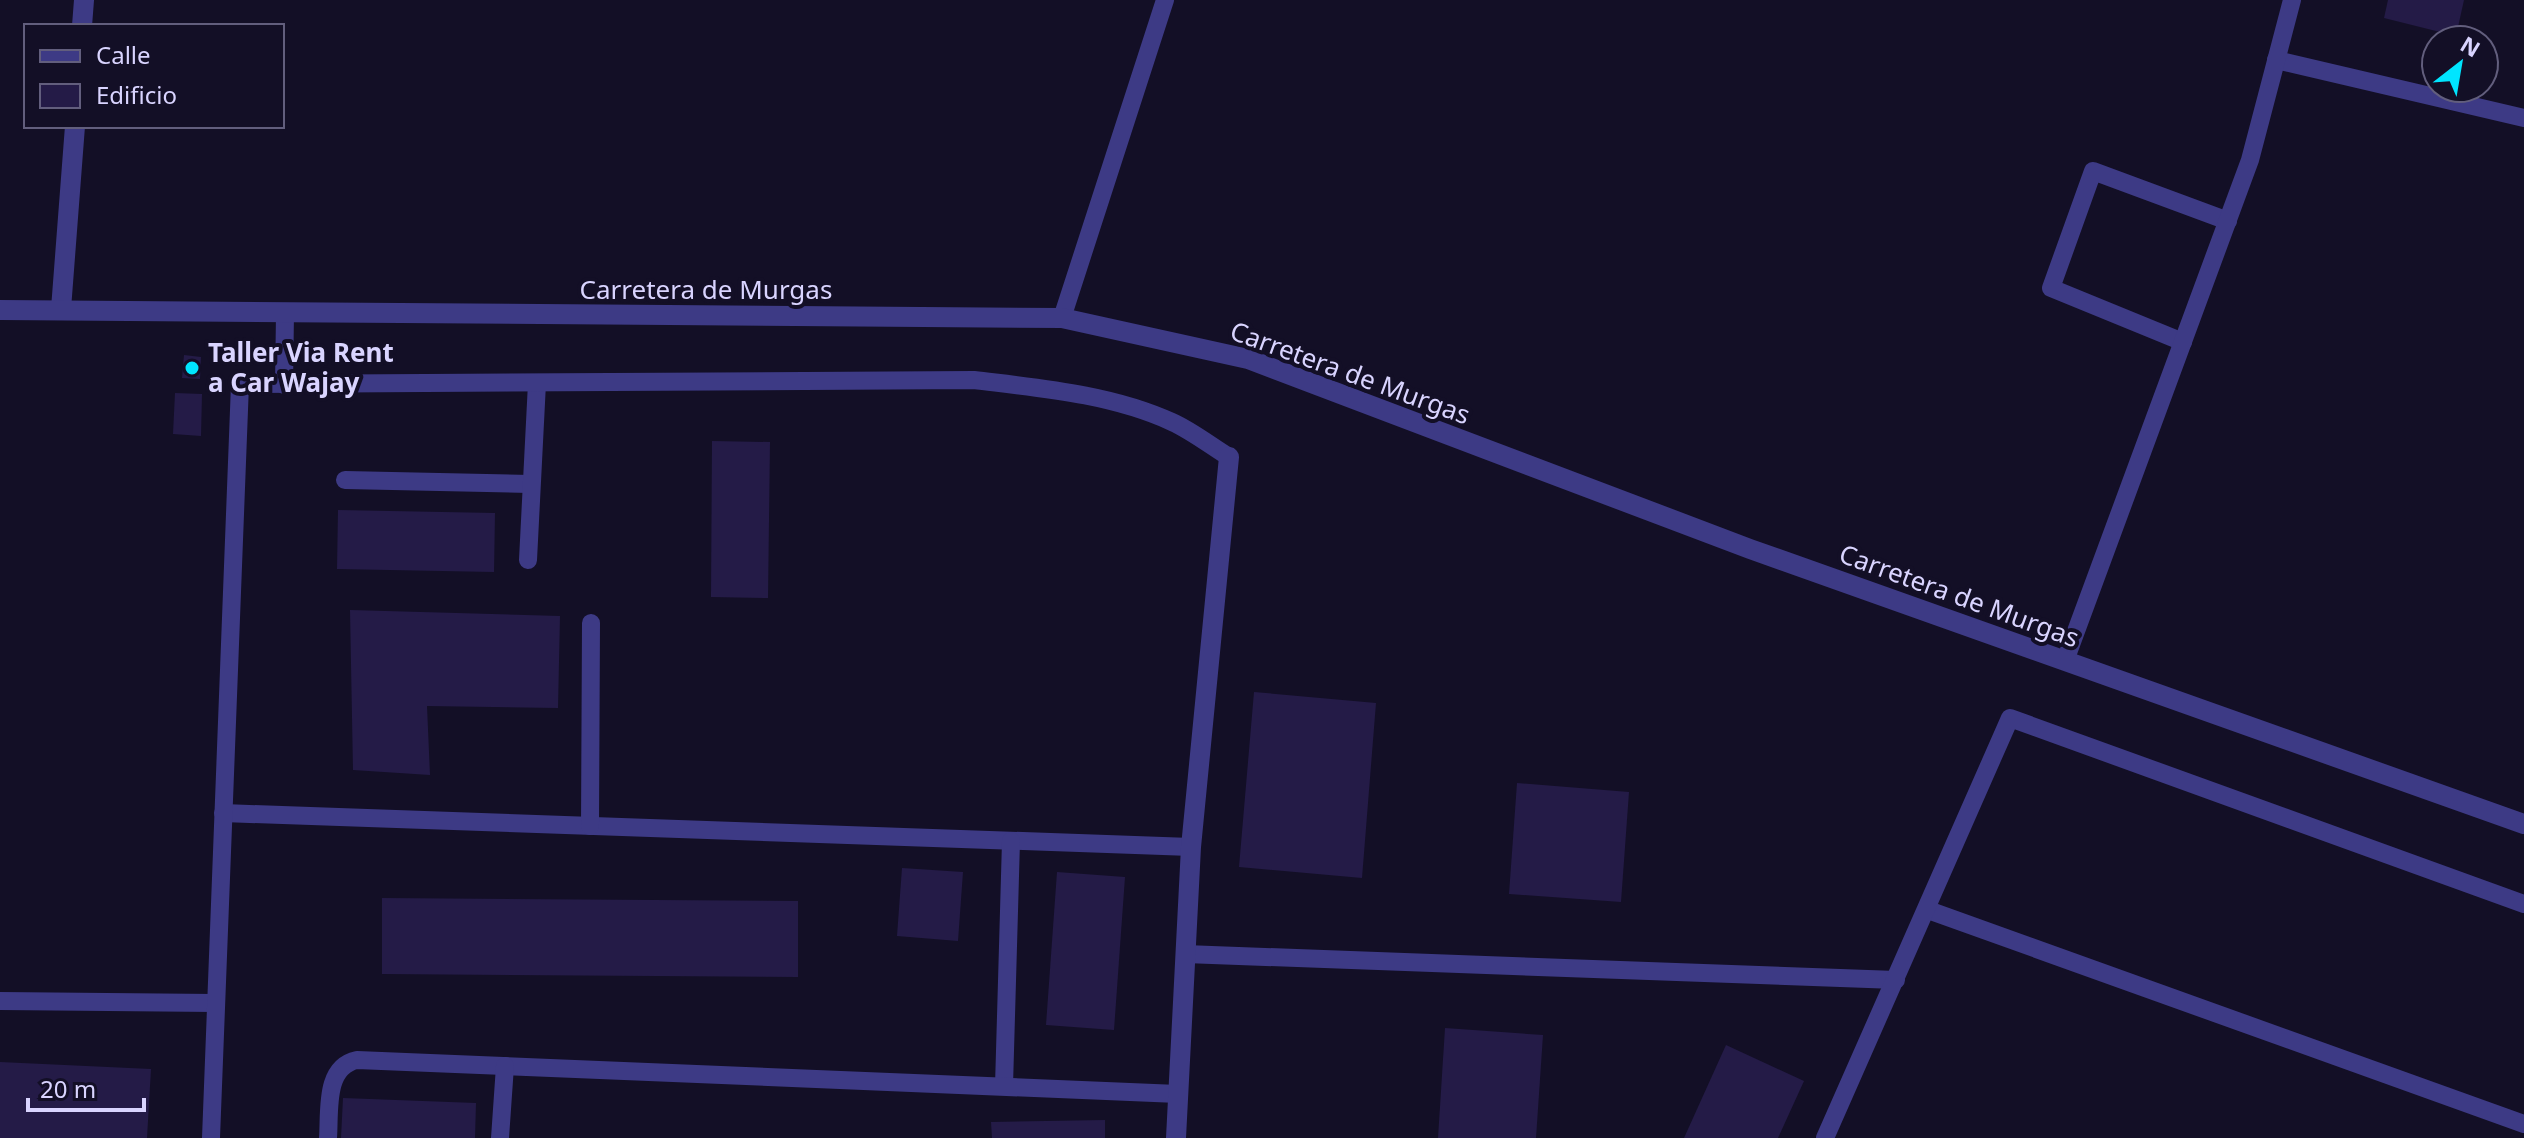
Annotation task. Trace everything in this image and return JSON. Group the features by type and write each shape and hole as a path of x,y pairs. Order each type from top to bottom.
{"street":[{"path":"82,24 84,0"},
{"path":"61,309 75,128"},
{"name":"Carretera de Murgas","path":"0,310 1062,318 1248,359 1750,549 2524,824"},
{"path":"1176,1138 1191,847 1229,457"}],"lane":[{"path":"1062,318 1165,0"},
{"path":"2065,661 2250,160 2292,0"},
{"path":"2276,60 2524,118"},
{"path":"2183,342 2051,288 2093,171 2228,221"},
{"path":"284,385 285,313"},
{"path":"211,1138 240,384 974,380 1048,389 1121,406 1172,422 1229,457"},
{"path":"528,560 537,383"},
{"path":"345,480 530,484"},
{"path":"590,826 591,623"},
{"path":"1825,1138 2010,718 2524,904"},
{"path":"223,813 1191,847"},
{"path":"1004,1086 1011,841"},
{"path":"1928,910 2524,1124"},
{"path":"1185,954 1896,980"},
{"path":"0,1001 215,1003"},
{"path":"328,1138 332,1084 346,1062 1178,1094"},
{"path":"500,1138 505,1066"}],"building":[{"path":"2388,0 2464,0 2459,24 2420,24 2420,27 2384,18"},
{"path":"184,355 201,357 200,379 182,378"},
{"path":"175,393 202,394 201,436 173,434"},
{"path":"712,441 770,442 768,598 711,597"},
{"path":"338,510 495,513 494,572 337,569"},
{"path":"350,610 560,616 558,708 427,706 430,775 353,770"},
{"path":"1254,692 1376,703 1362,878 1239,867"},
{"path":"1517,783 1629,792 1621,902 1509,894"},
{"path":"902,868 963,872 958,941 897,936"},
{"path":"1057,872 1125,877 1114,1030 1046,1025"},
{"path":"382,898 798,901 798,977 382,974"},
{"path":"1445,1028 1543,1035 1536,1138 1438,1138"},
{"path":"1726,1045 1804,1081 1778,1138 1684,1138"},
{"path":"0,1062 151,1069 147,1138 0,1138"},
{"path":"343,1098 476,1103 475,1138 341,1138"},
{"path":"1105,1120 1105,1138 992,1138 991,1122"}],"place":[{"name":"Taller Via Rent a Car Wajay","path":"192,368"}]}
